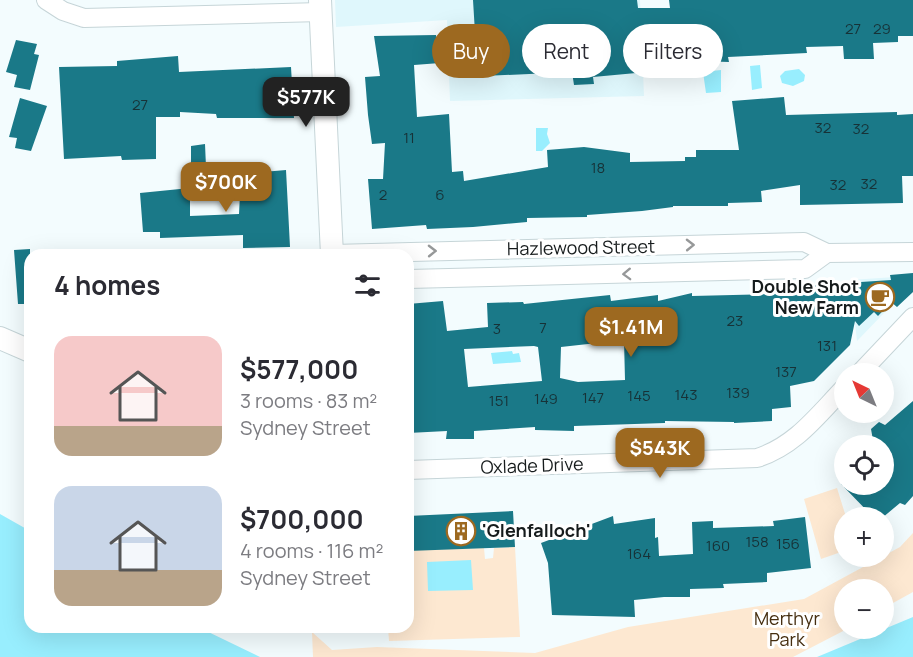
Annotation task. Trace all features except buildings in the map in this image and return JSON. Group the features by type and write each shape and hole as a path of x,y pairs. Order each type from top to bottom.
{"street":[{"path":"46,0 63,11 84,18 320,6 332,249"},
{"name":"Hazlewood Street","path":"414,252 804,242 827,253 913,252"},
{"name":"Hazlewood Street","path":"414,279 805,269 827,253"},
{"path":"869,363 913,317"},
{"path":"0,338 24,348"},
{"name":"Oxlade Drive","path":"414,470 757,458 775,452 794,440 834,398"}],"shaded area":[{"path":"335,0 640,0 641,24 623,24 623,78 643,78 644,96 450,101 449,78 510,78 510,24 447,24 447,20 336,27"},
{"path":"910,276 912,284 857,341 850,280"}],"green space":[{"path":"834,489 834,495 839,495 843,507 834,507 834,554 821,559 804,499"},
{"name":"Merthyr Park","path":"913,533 913,592 894,602 894,579 841,579 863,567 894,567 894,550"},
{"path":"515,547 520,637 389,641 388,633 414,633 414,550 484,548 485,559 493,558 494,548"},
{"name":"Merthyr Park","path":"834,583 834,636 793,657 313,657 312,633 332,650 377,647 535,653 628,627 804,599"}],"water":[{"path":"760,65 762,88 752,90 750,66"},
{"path":"799,69 805,75 804,81 793,86 782,83 780,76 785,71"},
{"path":"704,78 721,78 721,92 706,93"},
{"path":"536,128 548,128 550,143 542,151 536,151"},
{"path":"512,351 513,354 519,353 521,362 493,364 491,353"},
{"path":"0,514 24,528 24,633 210,633 260,657 0,657"},
{"path":"471,560 473,590 428,591 427,562"},
{"path":"913,617 913,657 817,657 860,639 894,639 894,625"}],"place":[{"name":"Double Shot New Farm","path":"880,297"},
{"name":"'Glenfalloch'","path":"461,531"}]}
